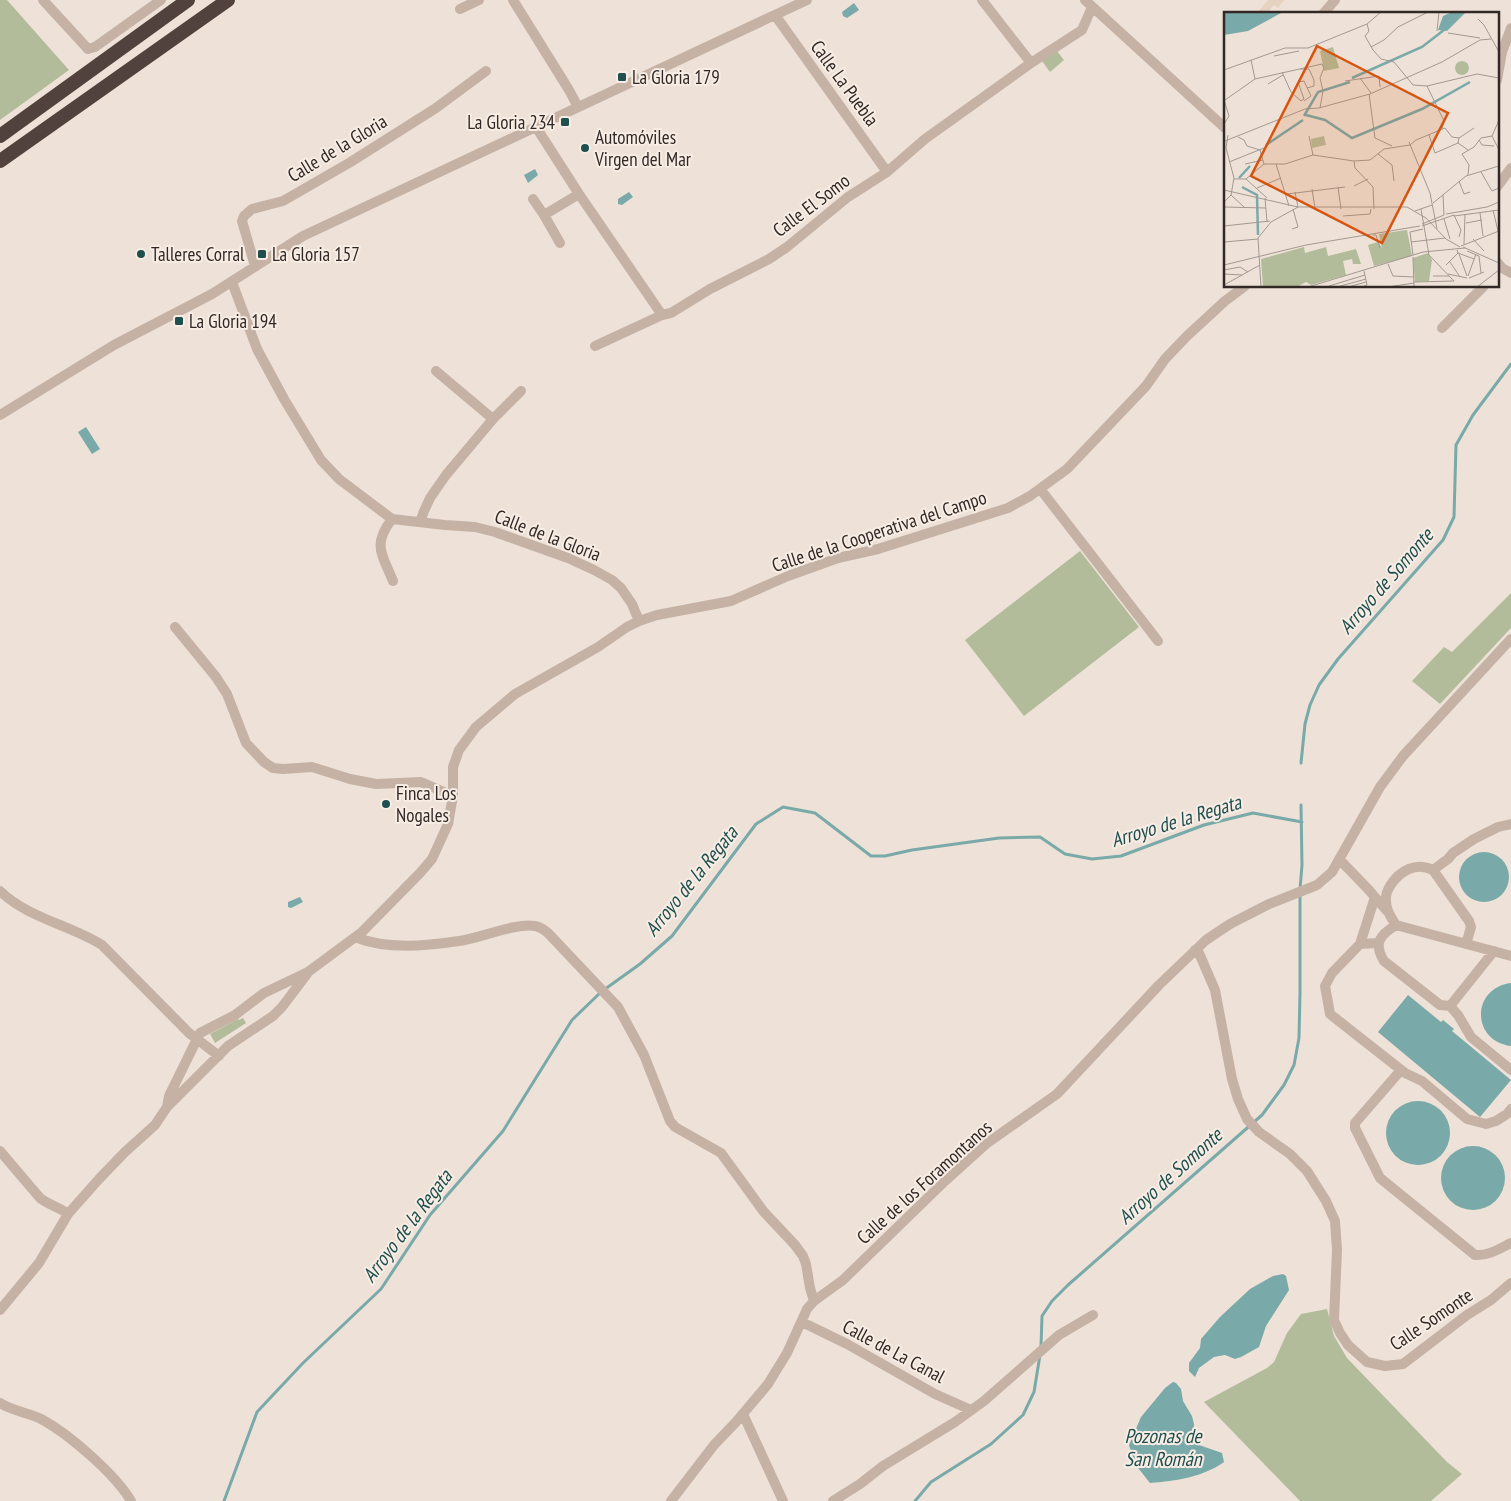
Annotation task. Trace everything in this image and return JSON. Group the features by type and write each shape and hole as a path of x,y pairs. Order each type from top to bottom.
{"highway":[{"path":"0,136 188,0"},
{"path":"0,161 228,0"}],"street":[{"path":"43,0 88,49 100,44 161,0"},
{"path":"460,9 479,0"},
{"path":"514,0 570,90 578,107"},
{"path":"0,415 101,353 186,309 232,282 282,248 323,226 481,154 807,0"},
{"path":"982,0 1031,63"},
{"path":"1324,12 1335,0"},
{"path":"1089,4 1224,126"},
{"name":"Calle El Somo","path":"595,346 671,313 787,246 848,197 887,172 925,139 1031,63 1082,30 1089,4"},
{"name":"Calle La Puebla","path":"775,15 887,172"},
{"path":"1498,74 1502,52 1511,28"},
{"name":"Calle de la Gloria","path":"255,266 242,221 244,216 252,209 283,201 349,163 436,108 486,70"},
{"path":"536,127 662,316"},
{"path":"1498,186 1511,168"},
{"path":"544,215 579,194"},
{"path":"533,200 560,243"},
{"path":"232,282 257,349 284,399 321,460 339,479 392,519 381,536 380,543 393,581"},
{"name":"Calle de la Cooperativa del Campo","path":"639,621 657,615 731,601 788,576 838,558 878,549 1008,508 1040,490 1067,469 1146,386 1165,359 1187,336 1225,301 1242,288"},
{"path":"1442,328 1482,288"},
{"path":"436,372 493,419"},
{"path":"420,522 430,498 446,476 493,419 521,391"},
{"path":"1040,490 1158,641"},
{"name":"Calle de la Gloria","path":"392,519 475,526 496,532 588,567 612,580 621,588 632,604 639,621"},
{"path":"167,1107 169,1096 200,1032 235,1015 264,993 308,972 356,937 396,899 432,859 448,824 452,796 453,767 458,750 476,727 515,694 598,647 639,621"},
{"path":"174,627 216,677 227,694 246,743 264,762 273,768 312,767 350,780 376,784 421,782 452,796"},
{"name":"Calle de los Foramontanos","path":"670,1501 714,1445 768,1384 787,1353 807,1309 814,1301 843,1280 986,1144 1057,1094 1195,950 1230,924 1269,904 1311,887 1332,872 1380,787 1403,756 1511,639"},
{"path":"1433,870 1474,839 1498,827 1511,824"},
{"path":"1339,859 1375,897 1396,925 1511,956"},
{"path":"1387,912 1386,894 1399,875 1417,866 1426,867 1433,870 1469,921 1471,927 1466,944"},
{"path":"0,891 37,914 90,937 102,945 189,1033 219,1056"},
{"path":"1375,897 1360,944 1332,973 1325,986 1330,1014 1401,1070 1422,1081 1467,1119 1486,1124 1496,1121 1507,1114 1511,1108"},
{"path":"1396,925 1381,936 1378,943 1378,953 1384,961 1440,1005 1450,1006 1458,1015 1471,1037 1511,1070"},
{"path":"356,937 378,944 412,946 460,941 518,927 534,926 541,928 618,1007 636,1038 670,1121 676,1128 721,1153 764,1212 795,1245 806,1264 814,1301"},
{"path":"1360,944 1378,943"},
{"name":"Calle Somonte","path":"1195,950 1199,954 1215,990 1232,1079 1247,1119 1259,1132 1290,1154 1301,1166 1317,1185 1335,1222 1337,1250 1334,1320 1348,1344 1367,1362 1385,1366 1403,1364 1491,1300 1511,1283"},
{"path":"1450,1006 1494,951"},
{"path":"0,1310 38,1263 68,1214 125,1152 155,1125 167,1107 228,1046 272,1016 282,1006 308,972"},
{"path":"1401,1070 1355,1123 1355,1128 1380,1178 1475,1255 1482,1256 1511,1243"},
{"path":"0,1151 40,1198 58,1206 68,1214"},
{"path":"833,1501 860,1484 883,1466 955,1422 1059,1334 1093,1315"},
{"name":"Calle de La Canal","path":"801,1323 847,1344 935,1394 971,1410"},
{"path":"0,1403 42,1420 60,1431 110,1474 131,1501"},
{"path":"743,1414 783,1501"}],"green space":[{"path":"0,0 7,0 69,70 0,120"},
{"path":"1057,51 1064,60 1050,72 1042,61"},
{"path":"1080,551 1139,627 1024,716 965,640"},
{"path":"1511,593 1511,628 1440,704 1412,681 1444,647 1452,652"},
{"path":"243,1018 246,1023 215,1043 210,1034"},
{"path":"1327,1309 1334,1336 1347,1358 1447,1462 1462,1474 1431,1501 1300,1501 1204,1402 1267,1368 1274,1362 1287,1333 1301,1314"}],"shaded area":[{"path":"1268,0 1284,0 1278,8 1274,5 1268,12 1258,12"}],"water":[{"path":"854,3 859,10 847,18 843,16 842,12"},
{"path":"535,169 538,175 528,183 524,175"},
{"path":"629,192 633,197 622,205 618,204 618,199"},
{"path":"86,427 100,449 92,454 78,432"},
{"path":"1479,852 1489,852 1502,859 1509,872 1509,882 1502,895 1489,902 1479,902 1470,898 1463,891 1459,882 1459,872 1463,863 1470,856"},
{"path":"300,897 303,902 291,908 288,907 288,902"},
{"path":"1511,983 1511,1046 1498,1042 1488,1035 1483,1025 1481,1014 1488,994 1498,987"},
{"path":"1408,995 1441,1022 1443,1020 1454,1029 1452,1031 1511,1080 1480,1117 1378,1032"},
{"path":"1418,1101 1436,1107 1444,1115 1450,1133 1444,1151 1436,1159 1418,1165 1400,1159 1392,1151 1386,1133 1392,1115 1400,1107"},
{"path":"1473,1146 1491,1152 1499,1160 1505,1178 1499,1196 1491,1204 1473,1210 1455,1204 1447,1196 1441,1178 1447,1160 1455,1152"},
{"name":"Pozonas de San Román","path":"1283,1274 1286,1276 1289,1290 1266,1326 1259,1347 1235,1359 1225,1355 1214,1357 1199,1368 1195,1377 1189,1371 1189,1363 1200,1348 1201,1339 1220,1317 1250,1289 1273,1276"},
{"name":"Pozonas de San Román","path":"1173,1382 1181,1389 1183,1401 1192,1416 1194,1439 1199,1445 1222,1453 1224,1462 1198,1475 1150,1483 1135,1464 1129,1445 1141,1417 1165,1388"}],"waterway":[{"name":"Arroyo de Somonte","path":"1301,763 1305,724 1310,705 1319,685 1338,659 1443,540 1454,517 1456,445 1473,415 1511,364"},
{"name":"Arroyo de Somonte","path":"1300,889 1302,865 1301,805"},
{"name":"Arroyo de la Regata","path":"224,1501 257,1412 303,1363 381,1289 430,1215 503,1131 572,1020 601,992 640,964 672,936 756,824 783,807 815,813 871,856 885,856 912,850 999,838 1040,837 1065,854 1092,859 1121,856 1204,825 1253,813 1302,822"},
{"name":"Arroyo de Somonte","path":"1041,1346 1042,1316 1052,1301 1262,1115 1284,1085 1294,1065 1299,1038 1300,895"},
{"name":"Arroyo de Somonte","path":"915,1501 931,1482 991,1444 1023,1415 1034,1392 1040,1355"}],"place":[{"name":"La Gloria 179","path":"622,77"},
{"name":"La Gloria 234","path":"565,122"},
{"name":"Automóviles Virgen del Mar","path":"585,148"},
{"name":"Talleres Corral","path":"141,254"},
{"name":"La Gloria 157","path":"262,254"},
{"name":"La Gloria 194","path":"179,321"},
{"name":"Finca Los Nogales","path":"386,804"}]}
